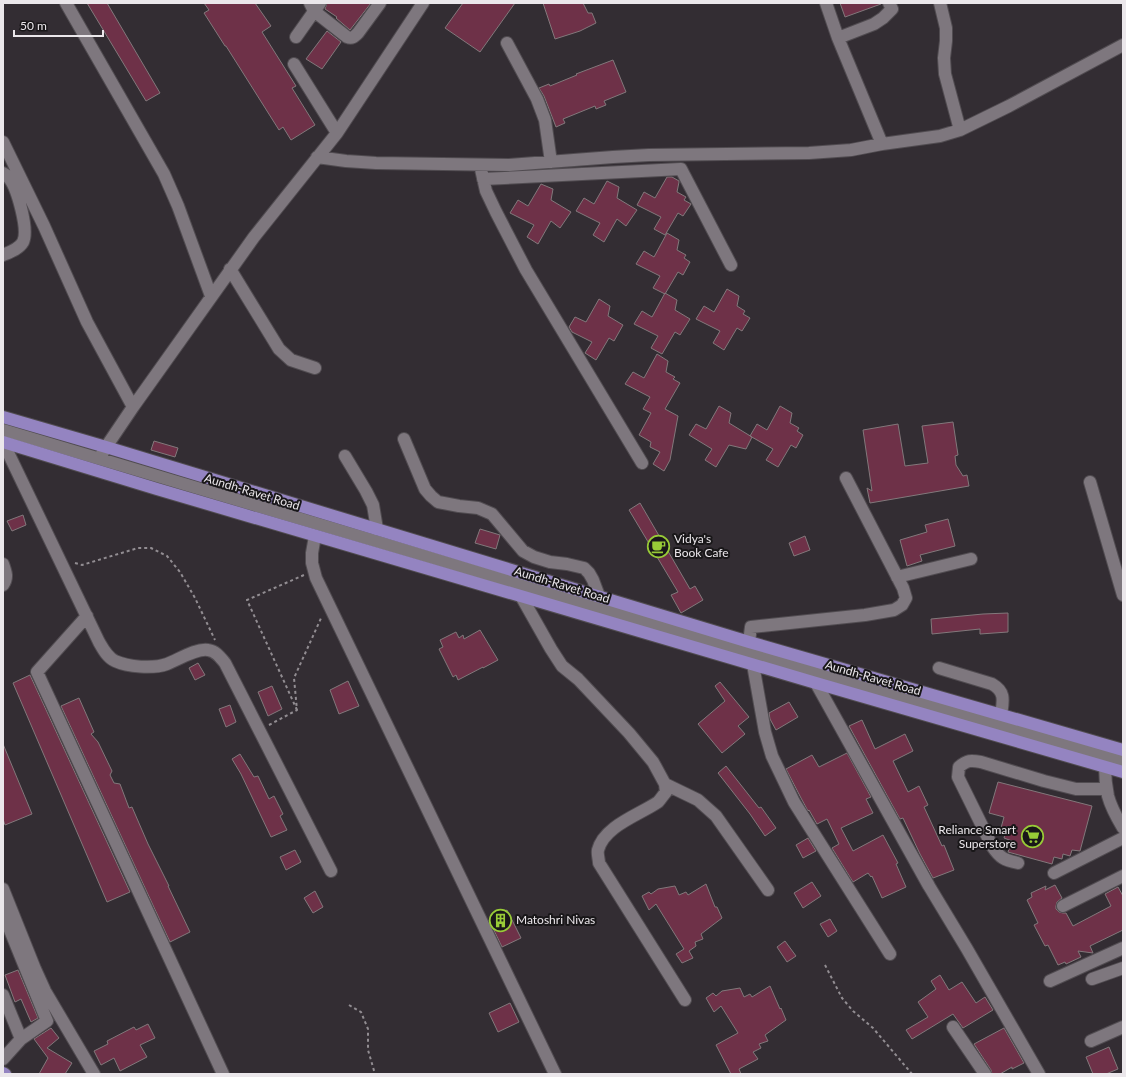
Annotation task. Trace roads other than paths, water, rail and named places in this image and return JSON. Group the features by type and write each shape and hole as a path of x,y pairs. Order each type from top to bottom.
{"main road":[{"name":"Aundh-Ravet Road","path":"3,417 599,596 750,653 816,683 1123,772"},
{"name":"Aundh-Ravet Road","path":"3,442 97,464 157,489 521,596 1001,715 1123,750"}],"street":[{"path":"66,3 164,174 178,206 211,296"},
{"path":"296,36 315,6 347,37 354,37 358,34 380,3"},
{"path":"97,464 106,447 133,407 254,236 337,133 423,3"},
{"path":"826,3 838,38 882,144"},
{"path":"838,38 874,24 884,18 892,9 889,3"},
{"path":"940,3 946,28 944,58 945,74 960,130"},
{"path":"507,43 537,99 545,120 551,162"},
{"path":"317,157 376,163 510,165 649,155 809,153 850,150 940,136 960,130 1009,106 1123,45"},
{"path":"294,64 337,133"},
{"path":"3,142 44,226 87,322 133,407"},
{"path":"480,165 486,191 526,270 642,463"},
{"path":"483,178 681,169 731,265"},
{"path":"3,173 8,176 11,181 20,202 25,230 23,241 13,252 3,255"},
{"path":"230,270 279,349 291,360 315,368"},
{"path":"3,430 97,464 1123,760"},
{"path":"404,439 425,489 438,502 478,508 492,514 523,551 534,557 550,562 584,568 589,573 599,596"},
{"path":"3,442 106,654 114,660 128,665 153,667 167,664 192,653 207,650 217,654 225,662 331,871"},
{"path":"345,456 373,505 377,529"},
{"path":"846,478 903,588 906,598 902,605 894,610 865,615 751,627 750,653 764,732 772,756 798,808 890,954"},
{"path":"1090,482 1123,595"},
{"path":"315,536 312,562 316,578 327,603 555,1074"},
{"path":"897,577 971,559"},
{"path":"3,564 6,572 6,580 3,585"},
{"path":"521,596 562,666 578,679 629,732 653,762 665,784 666,792 658,801 625,820 612,830 602,840 597,852 599,863 685,1000"},
{"path":"87,616 37,672 223,1074"},
{"path":"940,668 992,684 997,687 1001,692 1003,699 1001,715"},
{"path":"816,683 929,886 1039,1074"},
{"path":"1018,863 1006,860 999,856 992,846 958,777 959,767 965,762 981,762 1044,781 1076,788 1106,789"},
{"path":"1105,767 1108,798 1123,828"},
{"path":"665,784 698,800 716,816 768,890"},
{"path":"1054,873 1123,838"},
{"path":"1063,906 1123,876"},
{"path":"3,888 45,991 94,1074"},
{"path":"3,913 47,1020 21,1039 3,1059"},
{"path":"1050,981 1123,948"},
{"path":"1092,979 1123,968"},
{"path":"3,995 21,1039"},
{"path":"953,1027 984,1074"},
{"path":"1091,1041 1123,1027"}],"place":[{"name":"Vidya's Book Cafe","path":"658,546"},
{"name":"Reliance Smart Superstore","path":"1032,837"},
{"name":"Matoshri Nivas","path":"501,920"}]}
